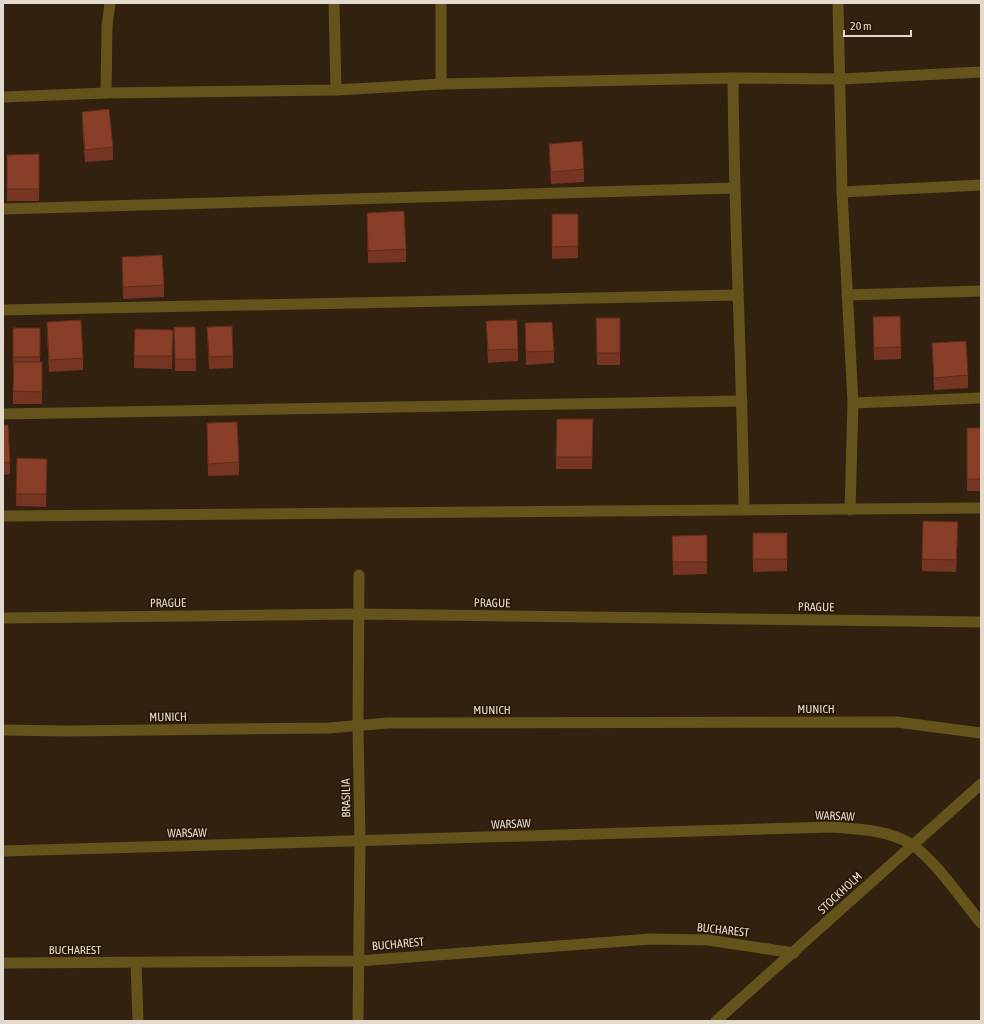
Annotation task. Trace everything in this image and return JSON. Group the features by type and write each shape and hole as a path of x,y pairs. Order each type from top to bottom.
{"street":[{"path":"106,93 107,26 110,3"},
{"path":"334,3 336,90"},
{"path":"441,3 441,84"},
{"path":"838,3 841,79 842,192 852,403 850,510"},
{"path":"3,96 336,90 441,84 733,78 841,79 981,72"},
{"path":"733,78 734,188 742,401 744,509"},
{"path":"842,192 981,185"},
{"path":"3,209 734,188"},
{"path":"847,296 981,291"},
{"path":"3,310 738,295"},
{"path":"852,403 981,398"},
{"path":"3,414 742,401"},
{"path":"3,516 981,508"},
{"name":"BRASILIA","path":"358,1021 360,842 358,726 359,575"},
{"name":"PRAGUE","path":"3,618 358,614 981,622"},
{"name":"MUNICH","path":"3,730 67,731 321,729 396,723 897,722 981,733"},
{"name":"STOCKHOLM","path":"716,1021 794,953 981,784"},
{"name":"WARSAW","path":"3,851 360,842 833,827 887,834 912,845 935,866 981,923"},
{"name":"BUCHAREST","path":"3,963 358,961 651,939 708,940 794,953"},
{"path":"136,963 138,1021"}],"building":[{"path":"109,109 113,147 85,150 82,112"},
{"path":"582,141 584,169 551,172 549,144"},
{"path":"39,154 39,189 7,189 7,155"},
{"path":"404,211 406,249 368,251 367,213"},
{"path":"552,214 578,214 578,246 552,247"},
{"path":"162,255 164,285 123,287 122,257"},
{"path":"900,316 901,347 874,348 873,317"},
{"path":"596,318 620,318 620,353 597,353"},
{"path":"81,320 83,358 49,360 47,322"},
{"path":"517,320 518,349 488,350 486,321"},
{"path":"552,322 554,351 526,352 525,323"},
{"path":"232,326 233,356 209,357 207,327"},
{"path":"174,327 195,327 196,359 175,359"},
{"path":"3,328 4,328 3,362"},
{"path":"13,328 40,328 40,357 13,357"},
{"path":"135,329 173,330 172,356 134,356"},
{"path":"966,341 968,375 934,378 932,343"},
{"path":"14,362 42,362 42,392 13,391"},
{"path":"557,419 593,419 592,457 556,457"},
{"path":"237,422 239,462 208,464 207,423"},
{"path":"3,425 8,425 10,462 3,463"},
{"path":"967,428 981,428 981,479 967,479"},
{"path":"17,458 47,459 46,494 16,494"},
{"path":"923,521 958,522 956,560 922,559"},
{"path":"753,533 787,533 787,559 753,559"},
{"path":"707,535 707,562 673,562 672,536"}]}
